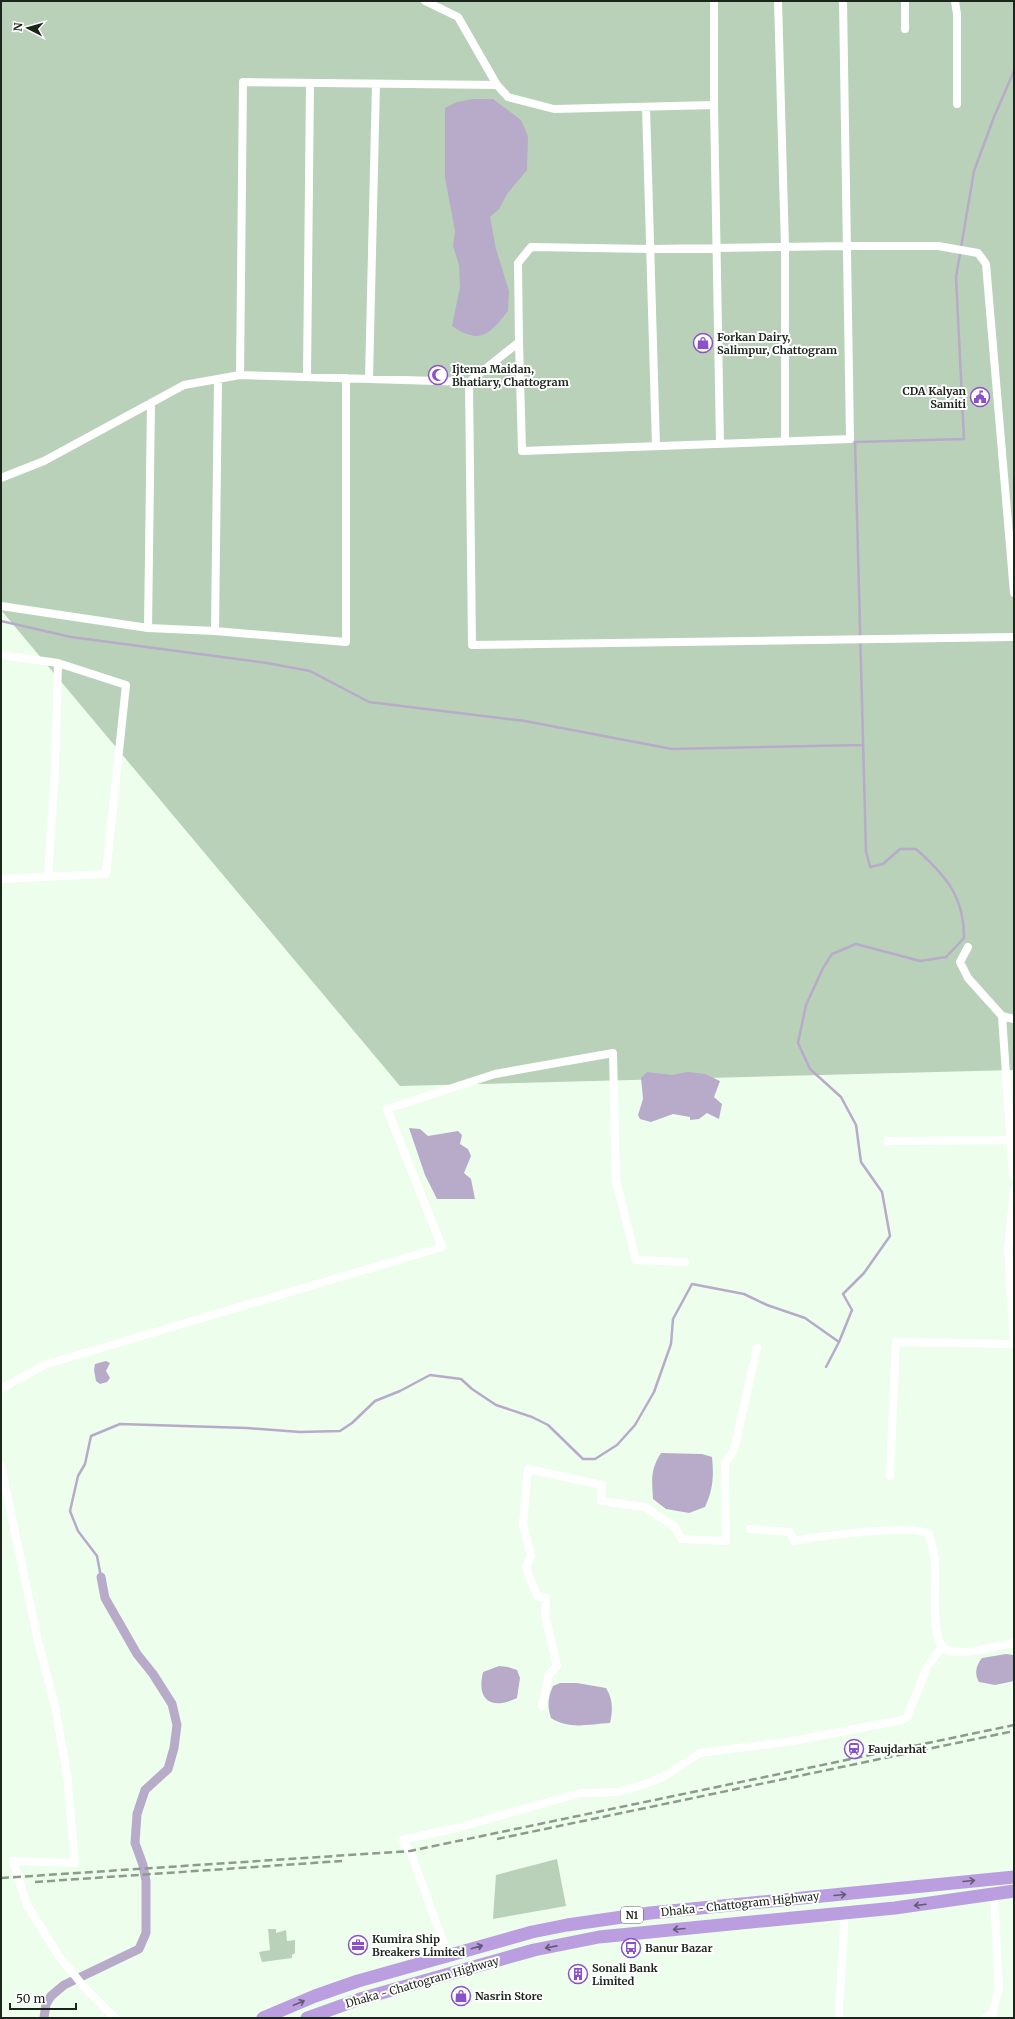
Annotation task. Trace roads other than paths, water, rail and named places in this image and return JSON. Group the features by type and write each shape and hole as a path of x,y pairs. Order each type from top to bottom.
{"highway":[{"name":"Dhaka - Chattogram Highway","path":"263,2018 315,1996 358,1981 532,1932 600,1919 1014,1877"},
{"name":"Dhaka - Chattogram Highway","path":"307,2018 360,1999 534,1950 601,1937 844,1913 1014,1891"},
{"path":"600,1919 644,1921 788,1912 824,1914"}],"street":[{"path":"425,1 458,17 497,85 508,98 554,109 714,105"},
{"path":"714,1 714,105 720,444"},
{"path":"778,1 785,247 785,441"},
{"path":"843,1 846,246 850,439 522,451 518,264 531,247 652,249 846,246 938,246 978,253 986,264 1014,593"},
{"path":"904,29 905,1"},
{"path":"955,1 957,14 957,104"},
{"path":"240,375 243,82 497,85"},
{"path":"307,377 310,83"},
{"path":"369,379 376,84"},
{"path":"646,107 652,249 656,446"},
{"path":"1,478 44,461 184,385 240,375 469,382 519,342"},
{"path":"1,606 148,628 215,631 346,642 346,378"},
{"path":"215,631 218,379"},
{"path":"469,382 472,645 1014,637"},
{"path":"148,628 151,403"},
{"path":"1,655 58,663 126,685 106,874 1,879"},
{"path":"48,877 55,771 58,663"},
{"path":"968,948 960,962 968,978 1002,1016 1014,1019"},
{"path":"1002,1016 1011,1140 1012,1176 1014,1176"},
{"path":"1,1389 44,1365 442,1246 387,1109 495,1074 614,1053 616,1180 636,1260 685,1262"},
{"path":"888,1141 1011,1140"},
{"path":"890,1476 896,1342 1014,1344 1008,1249 1014,1190"},
{"path":"542,1706 549,1674 557,1666 545,1615 546,1598 537,1596 526,1567 531,1556 523,1524 528,1469 602,1485 601,1501 645,1507 675,1527 681,1539 726,1541 725,1464 734,1450 757,1348"},
{"path":"1,1466 38,1641 55,1706 67,1774 75,1863 13,1861 28,1905 59,1956 84,1987 115,2018"},
{"path":"750,1529 790,1532 794,1542 810,1538 898,1530 923,1530 929,1534 935,1563 935,1621 939,1642 946,1650 959,1652 1014,1643"},
{"path":"448,1955 410,1851 401,1840 457,1828 580,1793 618,1792 643,1785 665,1776 700,1752 793,1741 902,1720 907,1717 928,1665 943,1646"},
{"path":"984,2018 993,2013 999,1988 994,1894"},
{"path":"839,2018 840,1978 844,1940 844,1913"}],"waterway":[{"path":"826,1367 839,1342 852,1310 843,1294 864,1273 890,1236 882,1192 861,1162 856,1125 841,1097 810,1069 798,1043 806,1005 823,968 832,954 856,944 920,961 946,957 964,938 961,910 957,899 951,888 936,868 916,849 900,849 883,864 870,867 866,851 855,442 964,439 956,277 974,171 994,117 1014,71"},
{"path":"1,621 71,637 267,663 310,671 369,702 525,721 672,749 863,745"},
{"path":"101,1577 97,1556 78,1531 70,1511 78,1476 85,1464 91,1436 120,1424 247,1428 300,1432 340,1431 352,1423 375,1401 400,1391 430,1375 461,1379 472,1389 496,1405 532,1417 548,1425 583,1459 595,1459 617,1445 635,1425 654,1392 671,1344 673,1319 692,1284 744,1294 767,1305 805,1318 839,1342"},
{"path":"44,2018 46,2004 51,1996 64,1985 139,1949 146,1933 146,1881 143,1865 135,1843 137,1814 145,1790 168,1769 174,1748 177,1725 172,1704 153,1674 137,1654 105,1598 101,1577"}],"railway":[{"path":"1,1878 410,1851 1014,1725"},
{"path":"497,1839 1014,1731"},
{"path":"35,1882 342,1861"}],"place":[{"name":"Forkan Dairy, Salimpur, Chattogram","path":"703,343"},
{"name":"Ijtema Maidan, Bhatiary, Chattogram","path":"438,375"},
{"name":"CDA Kalyan Samiti","path":"980,397"},
{"name":"Faujdarhat","path":"854,1749"},
{"name":"Kumira Ship Breakers Limited","path":"358,1945"},
{"name":"Banur Bazar","path":"631,1948"},
{"name":"Sonali Bank Limited","path":"578,1974"},
{"name":"Nasrin Store","path":"461,1996"}]}
